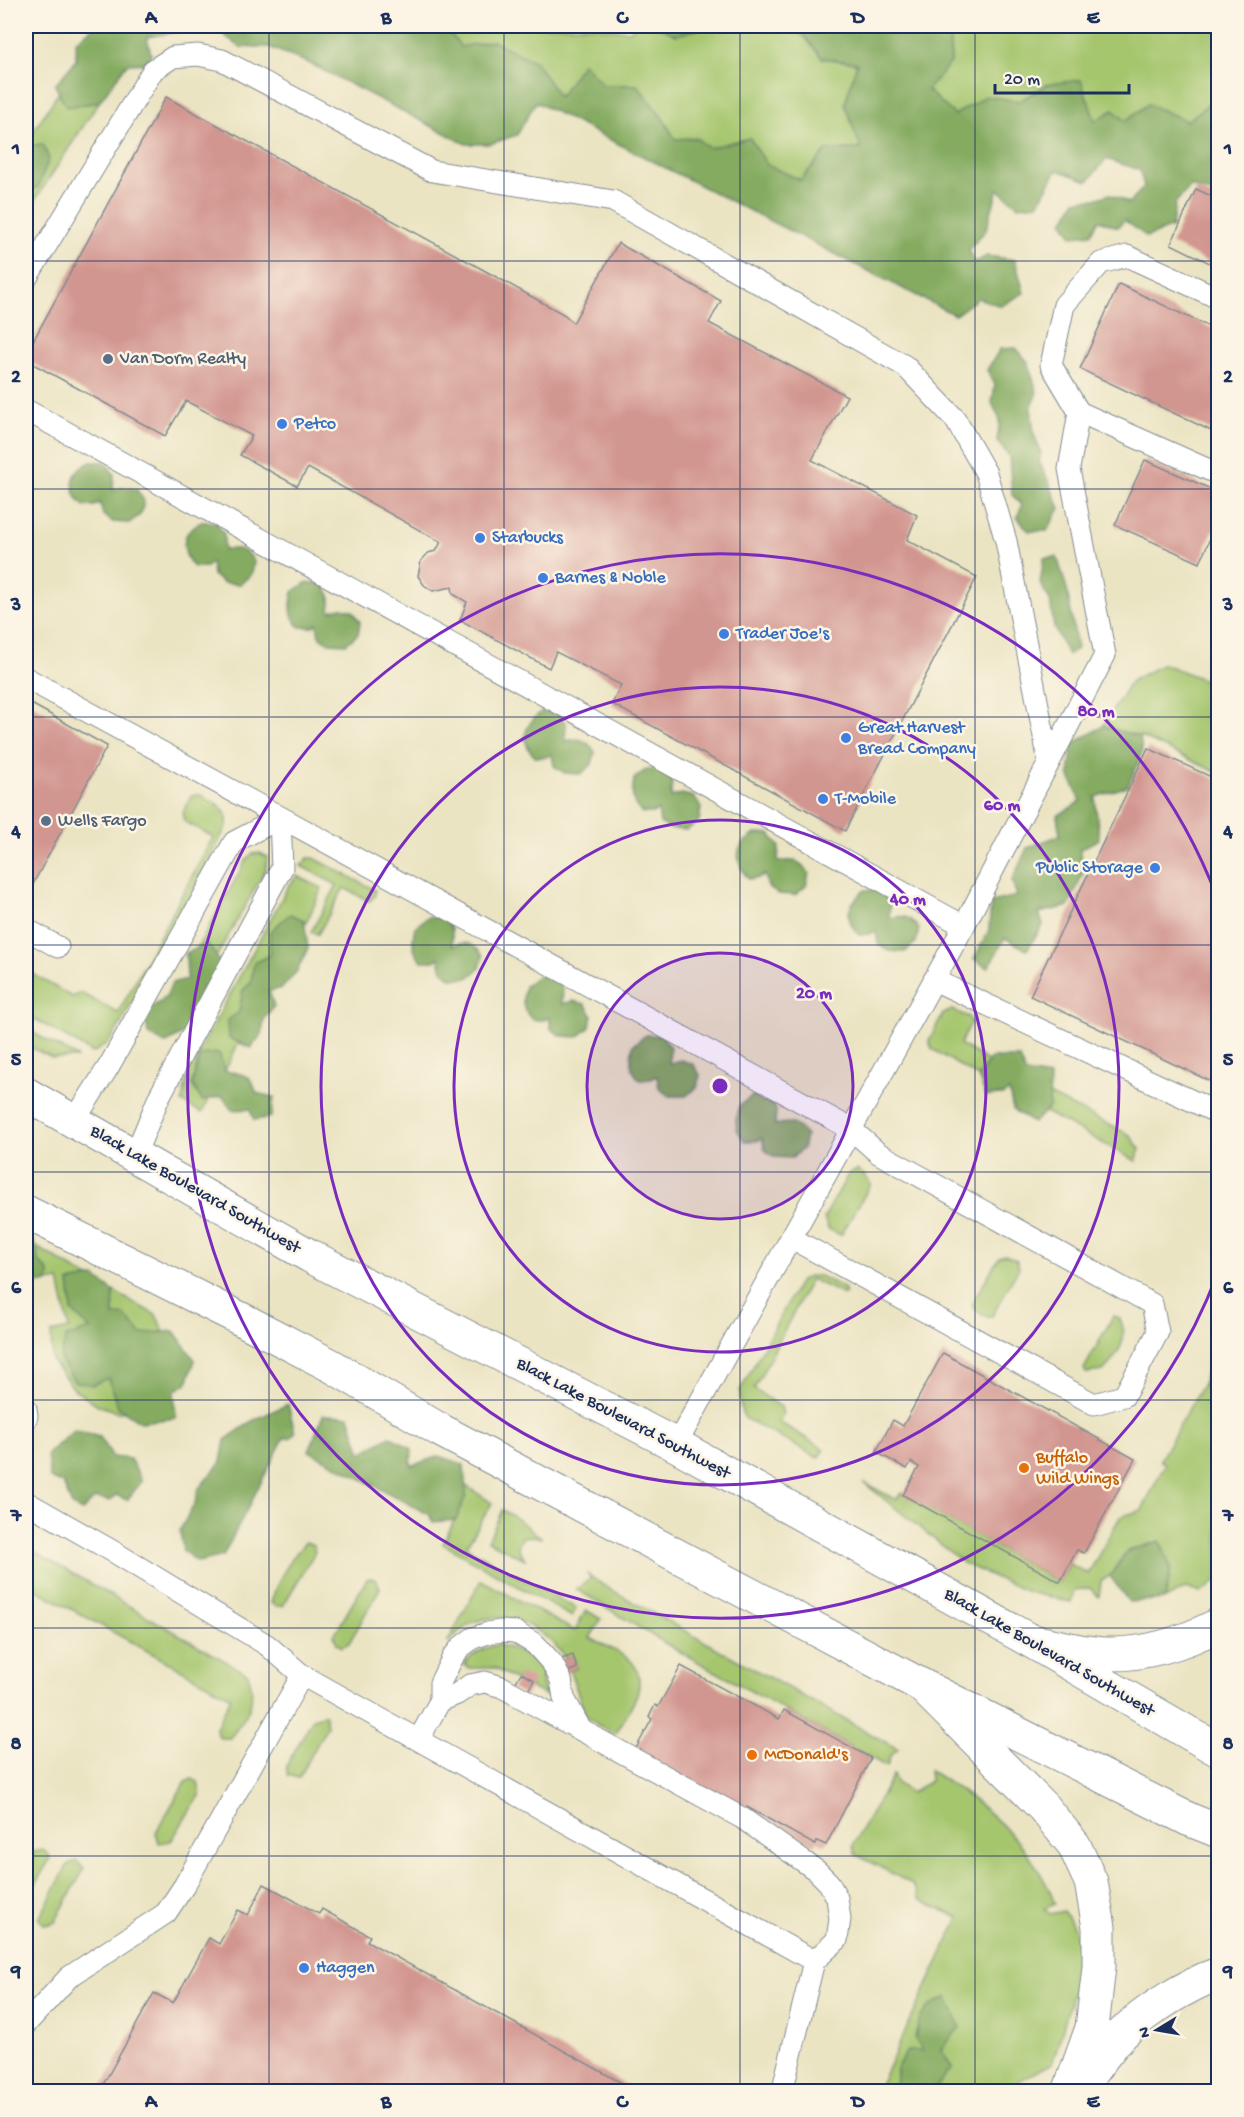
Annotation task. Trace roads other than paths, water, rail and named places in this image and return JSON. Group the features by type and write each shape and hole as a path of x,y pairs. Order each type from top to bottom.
{"main road":[{"name":"Black Lake Boulevard Southwest","path":"26,1094 310,1257 676,1445 1029,1640 1218,1750"},
{"path":"26,1212 332,1366 440,1430 921,1685 1188,1819 1218,1831"},
{"path":"1029,1640 1105,1654 1150,1652 1177,1644 1218,1625"},
{"path":"921,1685 1043,1807 1074,1845 1091,1882 1099,1927 1098,1977 1092,2028 1069,2091"},
{"path":"1076,2091 1122,2034 1161,2003 1206,1978 1218,1974"}],"lane":[{"path":"26,279 153,70 173,57 198,55 222,60 432,171 613,201 905,366 955,419 986,473 1006,542 1049,762"},
{"path":"1218,298 1127,256 1101,263 1064,305 1051,365 1079,412 1218,474"},
{"path":"26,411 964,926"},
{"path":"676,1445 964,926 1105,655 1069,470 1079,412"},
{"path":"26,678 851,1129 878,1154 1152,1304 1158,1332 1124,1396 1094,1404 791,1238"},
{"path":"74,1121 109,1066 234,842 280,818"},
{"path":"135,1155 159,1097 282,868 280,818"},
{"path":"26,929 58,947"},
{"path":"934,980 1218,1113"},
{"path":"26,1409 26,1419"},
{"path":"26,1502 114,1552 267,1645 302,1675 814,1961"},
{"path":"418,1740 440,1701 440,1683 453,1657 473,1638 501,1631 514,1632 535,1644 552,1663 561,1680 564,1698 580,1728"},
{"path":"26,2024 69,1977 166,1913 184,1886 302,1675"},
{"path":"440,1701 457,1694 470,1685 485,1682 502,1687 742,1818 817,1871 829,1883 837,1898 840,1919 837,1940 814,1961 778,2088"}],"place":[{"name":"Van Dorm Realty","path":"108,359"},
{"name":"Petco","path":"282,424"},
{"name":"Starbucks","path":"480,538"},
{"name":"Barnes & Noble","path":"543,578"},
{"name":"Trader Joe's","path":"724,634"},
{"name":"Great Harvest Bread Company","path":"846,738"},
{"name":"T-Mobile","path":"823,799"},
{"name":"Wells Fargo","path":"46,821"},
{"name":"Public Storage","path":"1155,868"},
{"name":"Buffalo Wild Wings","path":"1024,1468"},
{"name":"McDonald's","path":"752,1755"},
{"name":"Haggen","path":"304,1968"}]}
